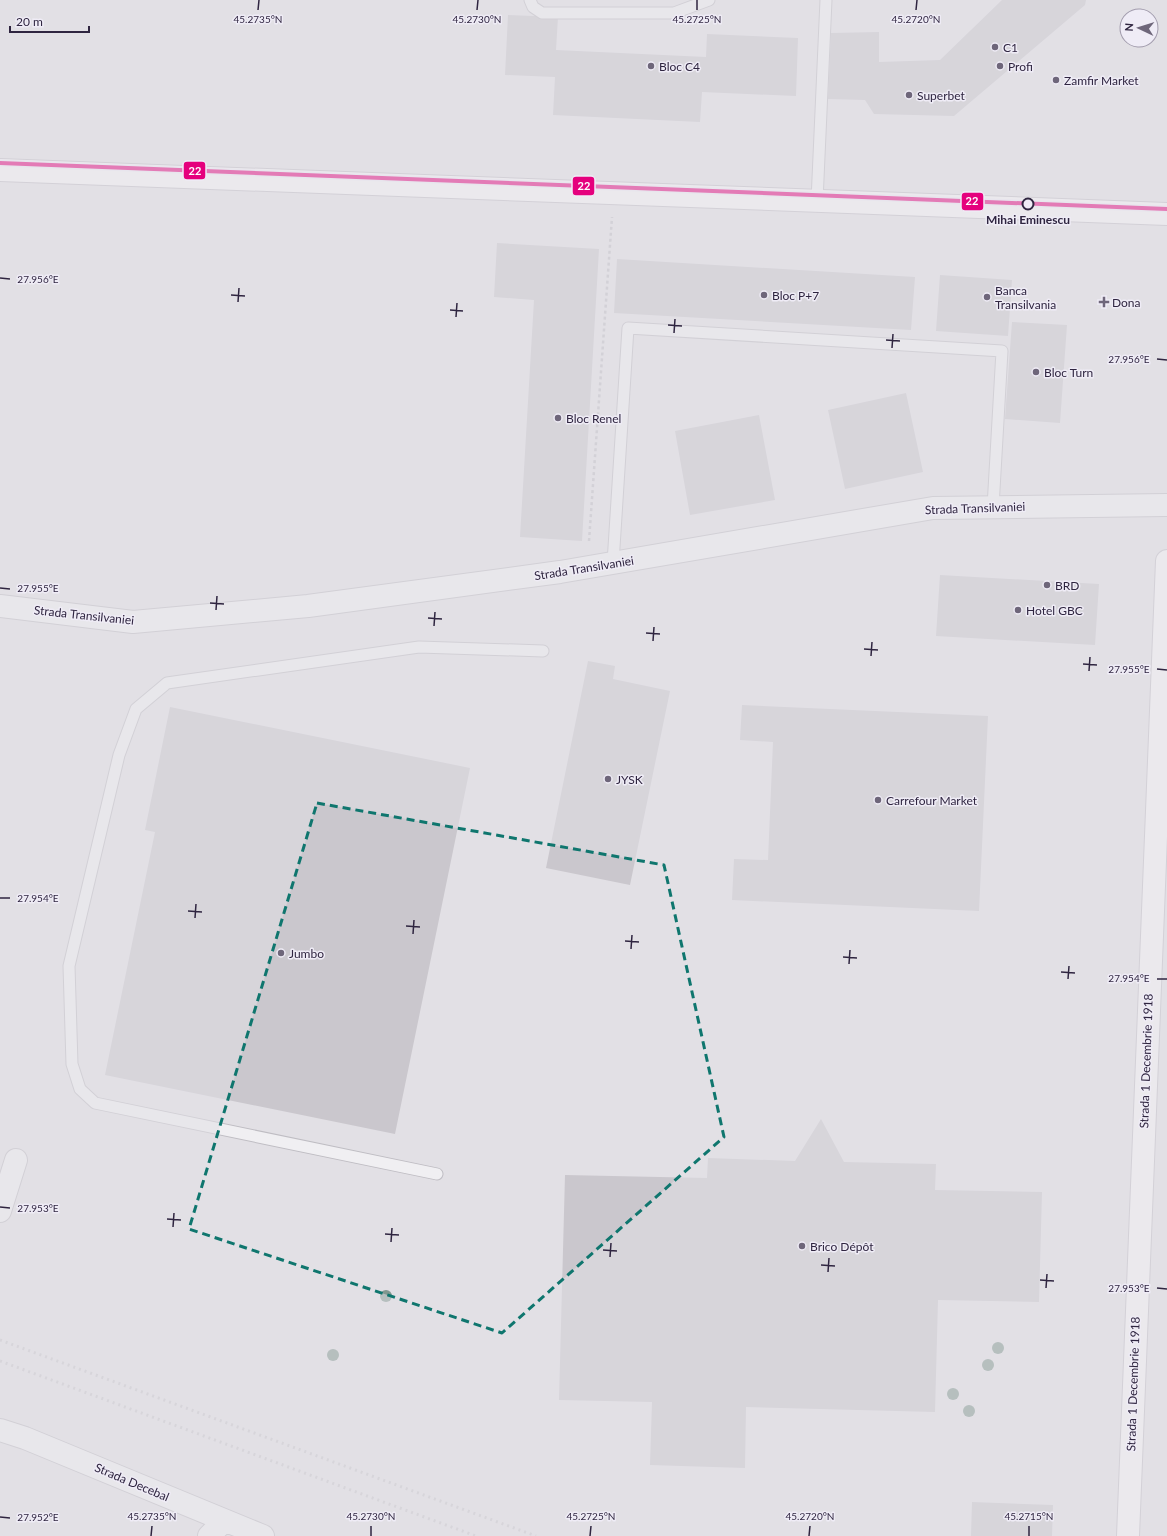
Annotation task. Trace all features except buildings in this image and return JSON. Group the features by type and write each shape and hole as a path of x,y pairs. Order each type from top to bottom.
{"main road":[{"path":"0,170 1167,214"},
{"name":"Strada 1 Decembrie 1918","path":"1128,1536 1166,633 1167,561"}],"street":[{"name":"Strada Transilvaniei","path":"0,606 133,622 308,606 588,568 933,508 1167,505"},
{"path":"0,1211 16,1160"},
{"name":"Strada Decebal","path":"0,1430 32,1441 217,1529 263,1536"}],"lane":[{"path":"530,0 533,7 542,12 674,13 709,0"},
{"path":"817,201 826,0"},
{"path":"613,564 628,328 1002,351 993,507"},
{"path":"437,1174 95,1103 80,1089 72,1064 69,966 119,755 136,709 167,683 419,647 543,651"}],"path":[{"path":"588,568 613,193"}],"highlighted area":[{"path":"317,803 664,865 724,1137 502,1333 189,1229"}],"railway":[{"path":"0,1340 536,1536"},
{"path":"0,1361 476,1536"}],"transit line":[{"name":"22","path":"0,163 1167,209"}],"place":[{"name":"C1","path":"995,47"},
{"name":"Bloc C4","path":"651,66"},
{"name":"Profi","path":"1000,66"},
{"name":"Zamfir Market","path":"1056,80"},
{"name":"Superbet","path":"909,95"},
{"name":"Mihai Eminescu","path":"1028,204"},
{"name":"Bloc P+7","path":"764,295"},
{"name":"Banca Transilvania","path":"987,297"},
{"name":"Dona","path":"1104,302"},
{"name":"Bloc Turn","path":"1036,372"},
{"name":"Bloc Renel","path":"558,418"},
{"name":"BRD","path":"1047,585"},
{"name":"Hotel GBC","path":"1018,610"},
{"name":"JYSK","path":"608,779"},
{"name":"Carrefour Market","path":"878,800"},
{"name":"Jumbo","path":"281,953"},
{"name":"Brico Dépôt","path":"802,1246"}]}
